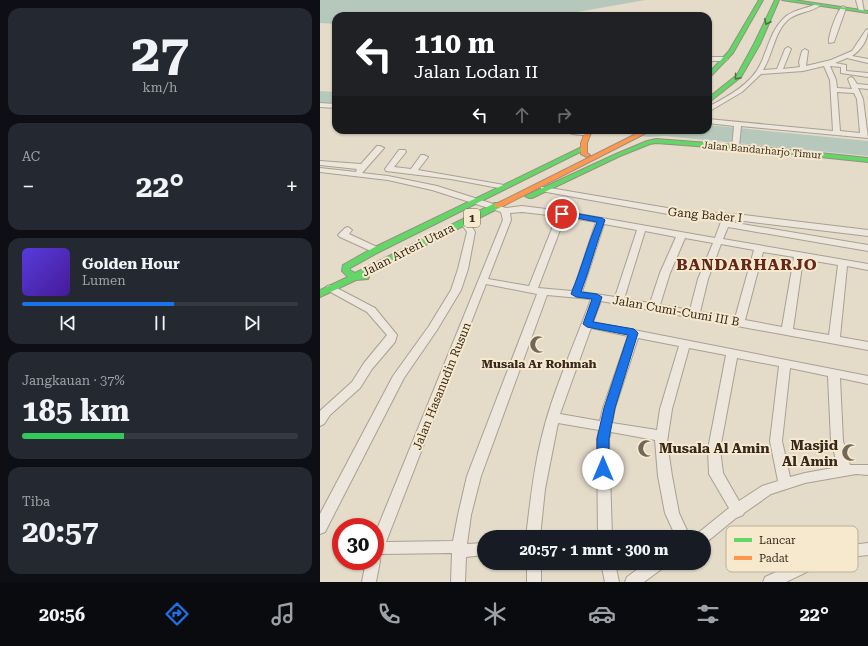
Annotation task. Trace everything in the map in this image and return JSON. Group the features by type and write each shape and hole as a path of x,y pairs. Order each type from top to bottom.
{"main road":[{"path":"712,72 725,59 754,15 761,0"},
{"path":"712,89 728,75 754,44 768,0"},
{"path":"712,98 730,85 739,76 754,44 776,5 777,0"},
{"path":"784,0 844,8 866,13"},
{"path":"584,151 587,134"},
{"name":"1","path":"620,140 628,134"},
{"name":"1","path":"620,140 637,134"},
{"name":"Jalan Arteri Utara","path":"320,294 350,274 480,202 584,151 620,140"},
{"name":"Jalan Arteri Utara","path":"320,284 350,274 502,212 580,168 620,140"},
{"name":"Jalan Bandarharjo Timur","path":"580,168 600,165 645,144 656,141 735,146 868,160"},
{"path":"584,151 594,158"},
{"path":"580,168 502,212 467,226 365,277 350,274 347,265 480,202 504,187 584,151"}],"street":[{"path":"859,0 866,13"},
{"path":"712,107 754,78 759,72 778,31 785,20 818,5"},
{"path":"831,42 838,19 844,8"},
{"path":"854,52 868,31"},
{"path":"779,71 788,49"},
{"path":"803,69 802,62 805,51"},
{"path":"759,72 803,69 826,63 854,52 868,54"},
{"path":"844,56 868,61"},
{"path":"712,59 725,59"},
{"path":"826,63 844,66 843,72 865,73"},
{"path":"826,63 831,73 834,90 837,134"},
{"path":"855,87 868,94"},
{"path":"712,122 738,126 866,136 855,87"},
{"path":"834,90 868,87"},
{"path":"320,105 332,106"},
{"path":"735,146 738,126"},
{"path":"357,174 380,148"},
{"path":"402,152 389,170 487,182 504,187"},
{"path":"413,172 424,158"},
{"path":"320,163 363,167"},
{"path":"320,170 395,180 480,202 502,212 522,209 562,214 843,263 868,266"},
{"name":"Gang Bader I","path":"544,188 726,221 868,234"},
{"name":"Jalan Hasanudin Rusun","path":"384,531 484,281 502,212"},
{"path":"458,582 459,549 466,504 474,476 562,214"},
{"path":"576,294 590,249 602,220"},
{"path":"694,314 703,279 726,221 868,248"},
{"path":"320,528 399,376 424,342 456,290 472,232 467,226"},
{"path":"618,302 642,227"},
{"path":"348,230 343,235 376,250"},
{"path":"654,308 665,273 682,234"},
{"path":"739,322 759,248"},
{"path":"787,331 799,255"},
{"path":"834,339 843,263"},
{"name":"Jalan Cumi-Cumi III B","path":"484,281 537,290 597,297 868,346"},
{"path":"320,421 326,412 356,385 368,366 391,339 392,335 384,323 371,310 331,288"},
{"path":"534,530 538,489 547,440 597,297"},
{"path":"587,324 868,380"},
{"path":"605,530 603,439 609,408 634,333"},
{"path":"680,530 672,513 665,476 662,436 666,409 685,343"},
{"path":"732,352 714,455 716,474 738,511"},
{"path":"785,363 776,441 785,485"},
{"path":"834,373 837,441 846,472"},
{"path":"554,418 662,436"},
{"path":"711,530 731,514 738,511 767,490 804,478 846,472 856,469 868,470"},
{"path":"384,553 477,549"},
{"path":"858,550 868,549"},
{"name":"Jalan Hasanudin Rusun","path":"370,582 372,570"},
{"path":"534,570 534,582"},
{"path":"609,570 612,582"},
{"path":"632,582 648,570"},
{"path":"770,582 792,572"}],"shaded area":[{"path":"320,0 645,0 578,12 332,12 332,24 320,23"},
{"path":"320,91 332,92 332,104 320,103"},
{"path":"712,125 868,141 868,156 665,136 648,137 628,134 712,134"}],"traffic: fast":[{"path":"712,73 731,52 761,0"},
{"path":"712,98 739,76 757,44 777,0"},
{"path":"784,0 868,12"},
{"path":"529,196 618,155 649,142 656,141 762,149 868,160"},
{"path":"365,277 354,277 346,271 346,267 376,250 584,148"},
{"path":"320,294 498,205"}],"traffic: slow":[{"path":"587,134 584,143 584,154 587,155"},
{"path":"498,205 641,134"}],"place":[{"name":"Musala Ar Rohmah","path":"539,345"},
{"name":"Musala Al Amin","path":"646,448"},
{"name":"Masjid Al Amin","path":"851,453"}],"district":[{"name":"BANDARHARJO","path":"747,264"}],"route":[{"path":"562,214 602,220 590,249 576,294 597,297 587,324 634,333 609,408 603,439 603,469"}]}
